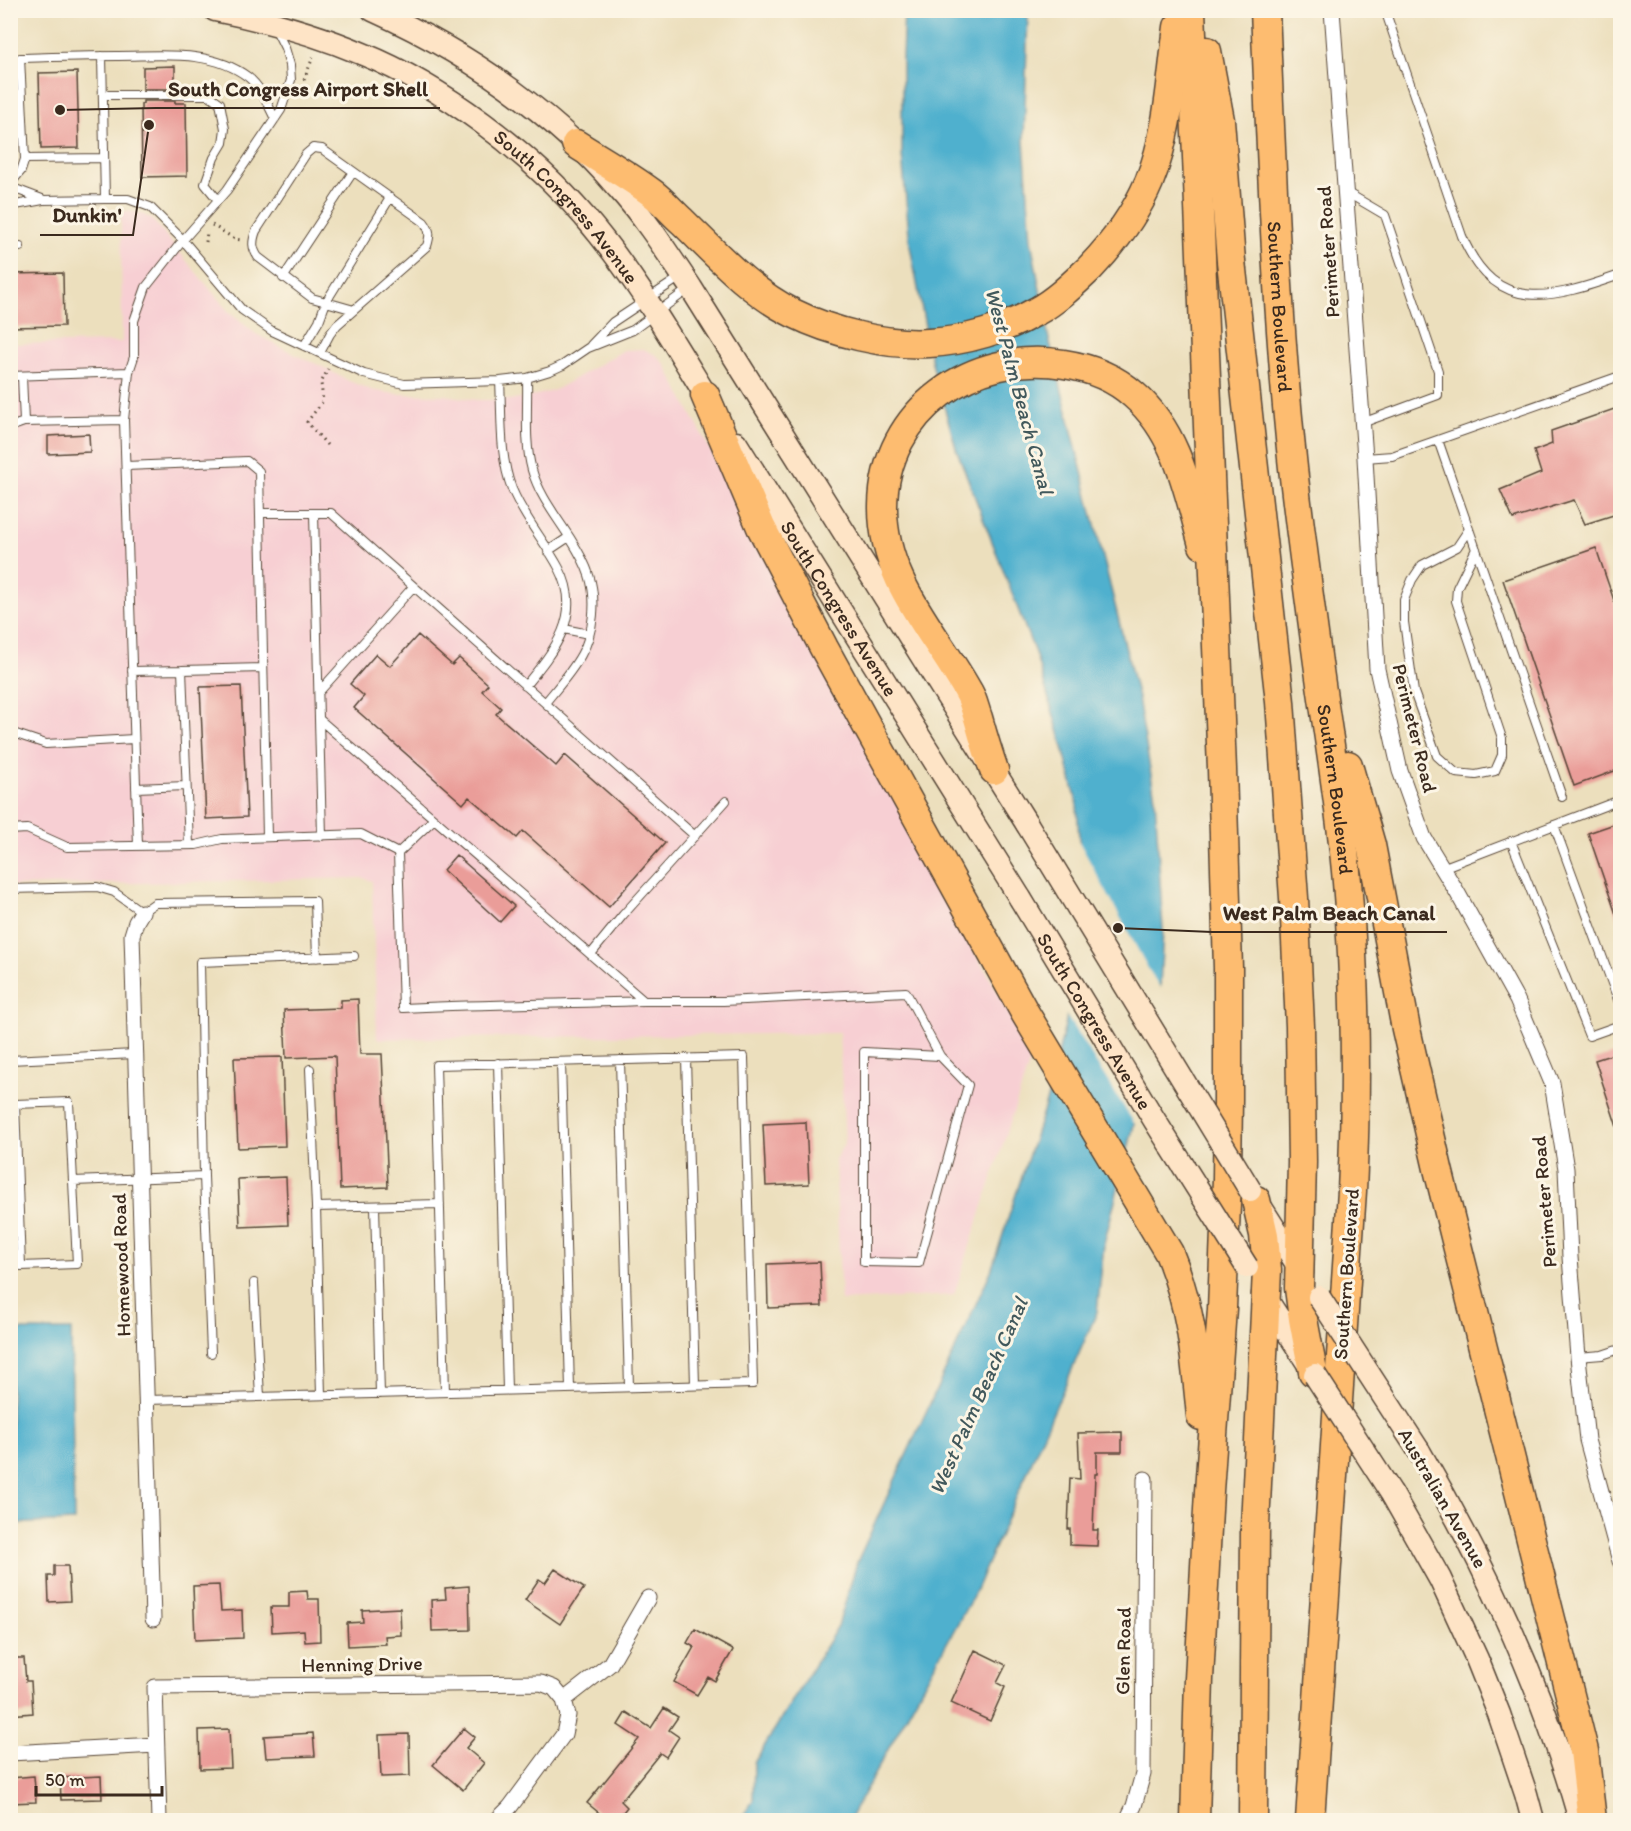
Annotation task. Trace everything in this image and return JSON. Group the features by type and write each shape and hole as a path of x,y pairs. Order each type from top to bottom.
{"highway":[{"path":"576,144 653,193 737,274 774,303 793,313 838,330 883,340 929,343 953,340 999,328 1038,310 1078,279 1110,246 1139,203 1158,158 1164,134 1180,10"},
{"path":"1191,10 1216,592 1227,927 1228,1099 1222,1299 1199,1679 1195,1821"},
{"path":"1200,10 1220,120 1233,283 1280,702 1294,898 1300,1026 1299,1267 1303,1319 1314,1373"},
{"name":"Southern Boulevard","path":"1266,10 1272,176 1282,341 1294,473 1318,665 1338,800 1352,943 1355,1067 1352,1191 1310,1821"},
{"path":"994,770 970,694 901,584 887,550 882,505 887,472 905,429 936,396 966,378 993,367 1038,360 1094,371 1121,385 1147,407 1167,434 1175,450 1216,592"},
{"path":"705,394 761,527 824,648 1037,1032 1169,1253 1185,1297 1194,1346 1209,1491"},
{"path":"1318,665 1371,845 1390,950 1423,1105 1584,1751 1592,1821"},
{"path":"1253,1195 1265,1243 1267,1270 1255,1537 1253,1821"}],"main road":[{"name":"South Congress Avenue","path":"215,10 273,24 333,43 391,67 444,98 495,133 542,172 584,216 622,264 651,307 1020,898 1155,1121 1314,1373"},
{"path":"373,10 424,36 503,84 576,144 639,213 687,282 994,770 1253,1195"},
{"name":"Australian Avenue","path":"1253,1195 1419,1451 1461,1525 1515,1636 1559,1752 1580,1821"},
{"path":"1314,1373 1392,1494 1440,1579 1477,1659 1499,1714 1533,1821"}],"street":[{"name":"Perimeter Road","path":"1332,10 1365,458 1377,669 1400,771 1424,838 1517,1000 1552,1083 1566,1169 1570,1257 1587,1440 1615,1523 1620,1561"},
{"name":"Homewood Road","path":"142,912 132,935 153,1619"},
{"name":"Glen Road","path":"1127,1821 1143,1774 1145,1479"},
{"path":"497,1821 564,1734 568,1715 564,1700 610,1664 648,1598"},
{"name":"Henning Drive","path":"156,1745 154,1687 541,1683 554,1688 564,1700"},
{"path":"10,1753 156,1745 159,1821"}],"lane":[{"path":"1385,10 1462,236 1469,252 1481,269 1508,288 1538,296 1573,291 1620,275"},
{"path":"138,846 124,420 129,372 134,357 134,321 146,287 227,190 275,119 289,90 290,65 285,48 273,24"},
{"path":"102,56 105,199"},
{"path":"43,200 10,185 21,171 25,159 20,58 186,56 216,61 231,66 249,78 261,93 275,119"},
{"path":"103,95 209,95 220,103 225,129 223,143 214,158 205,184 218,200"},
{"path":"320,353 330,334 427,246 430,236 429,229 424,222 322,149 313,148 299,164 256,231 252,240 253,249 258,257 283,278 312,298 354,310"},
{"path":"25,159 104,158"},
{"path":"283,278 353,172"},
{"path":"1344,191 1384,215 1438,371 1438,395 1362,423"},
{"path":"304,346 319,321 326,302 390,198"},
{"path":"10,206 43,200 128,199 150,207 183,240 242,310 272,331 364,374 404,384 500,381 527,378 550,371 588,348 613,322 651,307 687,282"},
{"path":"10,247 20,247"},
{"path":"588,348 633,330 651,307 687,282"},
{"path":"10,376 129,372"},
{"path":"22,376 24,422"},
{"path":"1365,458 1392,456 1620,376"},
{"path":"527,378 532,469 540,490 579,553 589,574 593,595 592,619 582,654 545,703"},
{"path":"500,381 505,466 522,512 559,568 567,589 568,607 564,629 552,654 525,686"},
{"path":"10,427 24,422 124,420"},
{"path":"1438,440 1562,798"},
{"path":"126,466 247,461 259,471 267,837"},
{"path":"260,513 331,513 695,836"},
{"path":"314,513 322,836"},
{"path":"1469,529 1457,548 1422,565 1412,580 1404,600 1404,622 1414,692 1437,756 1456,773 1476,775 1495,771 1502,755 1502,738 1456,601 1457,588 1476,549"},
{"path":"548,551 569,537"},
{"path":"319,692 413,587"},
{"path":"564,629 589,634"},
{"path":"132,671 263,668"},
{"path":"182,670 189,846"},
{"path":"319,719 644,1001"},
{"path":"10,732 46,744 134,739"},
{"path":"136,789 186,786"},
{"path":"1442,868 1620,800"},
{"path":"591,954 623,915 726,801"},
{"path":"434,819 398,853 403,1008 644,1001 733,1001 906,992 940,1056 968,1085 919,1263 864,1262 864,1052 940,1056"},
{"path":"1554,825 1620,1005"},
{"path":"10,830 27,830 67,847 189,846 222,839 361,834 398,853"},
{"path":"1511,842 1589,1036 1620,1025"},
{"path":"10,889 97,887 114,892 142,912 155,903 315,901 316,958"},
{"path":"211,1353 204,1176 200,962 354,956"},
{"path":"10,1060 135,1054"},
{"path":"146,1400 753,1384 744,1057 436,1065 445,1392"},
{"path":"686,1058 694,1385"},
{"path":"620,1060 629,1387"},
{"path":"561,1062 570,1389"},
{"path":"498,1063 507,1390"},
{"path":"310,1069 321,1395"},
{"path":"69,1102 73,1181 77,1264 21,1266 15,1104 69,1102"},
{"path":"73,1181 204,1176"},
{"path":"316,1207 440,1204"},
{"path":"375,1206 380,1394"},
{"path":"254,1283 260,1397"},
{"path":"1578,1356 1602,1355 1620,1349"}],"path":[{"path":"212,225 235,239 252,240"},
{"path":"327,445 307,422 323,401 321,383 333,359"}],"shaded area":[{"path":"121,211 137,212 152,219 229,312 256,334 371,390 396,394 445,395 477,400 508,400 555,390 624,350 643,349 656,355 665,364 913,834 931,877 1033,1052 954,1295 841,1301 835,1159 845,1143 839,1033 377,1039 372,881 363,878 11,886 10,344 122,342"}],"water":[{"path":"904,11 1028,11 1024,141 1031,240 1048,335 1138,698 1155,798 1163,930 1160,987 1149,1065 1104,1244 1097,1312 975,1592 849,1820 740,1820 753,1801 754,1763 838,1626 857,1562 991,1271 1049,1093 1066,1021 1081,876 1077,803 1062,743 1035,653 956,448 932,363 910,246 902,155"},
{"path":"11,1330 71,1330 74,1521 11,1524"}],"pier":[{"path":"1076,836 1163,992 1152,1065 1136,1126 1064,1012 1078,876"}],"building":[{"path":"175,66 175,89 143,89 143,67"},
{"path":"77,72 79,148 41,149 39,73"},
{"path":"143,101 186,103 187,176 142,177 141,104"},
{"path":"63,273 64,326 10,327 10,274"},
{"path":"1620,407 1620,513 1585,524 1574,500 1513,519 1500,490 1541,473 1534,451 1552,444 1551,431"},
{"path":"89,434 90,452 48,454 48,436"},
{"path":"1596,548 1620,618 1620,769 1574,786 1503,580"},
{"path":"418,635 452,665 459,658 488,684 482,691 501,708 496,714 556,766 565,755 665,843 609,907 523,831 517,838 469,797 463,804 354,708 364,696 350,684 376,654 390,666"},
{"path":"241,686 247,817 206,819 200,687"},
{"path":"1620,822 1620,919 1618,920 1588,833"},
{"path":"456,855 514,906 500,922 443,870"},
{"path":"358,999 360,1054 382,1054 388,1187 340,1189 335,1056 286,1058 284,1010 341,1008 341,1000"},
{"path":"1620,1052 1620,1130 1618,1130 1595,1060"},
{"path":"282,1057 285,1146 238,1148 234,1058"},
{"path":"806,1122 809,1184 766,1186 763,1124"},
{"path":"286,1177 288,1225 240,1227 238,1179"},
{"path":"820,1262 822,1306 768,1308 767,1264"},
{"path":"1122,1432 1122,1452 1097,1452 1093,1530 1098,1530 1097,1546 1070,1545 1070,1529 1068,1529 1070,1478 1080,1479 1078,1433"},
{"path":"54,1566 68,1566 70,1601 49,1602 48,1576 54,1576"},
{"path":"555,1569 584,1588 560,1624 525,1600 539,1579 545,1583"},
{"path":"219,1585 221,1611 242,1610 243,1638 195,1640 193,1586"},
{"path":"469,1586 470,1630 432,1631 431,1600 446,1599 445,1588"},
{"path":"307,1591 308,1599 319,1599 320,1641 305,1642 304,1630 272,1632 271,1607 289,1607 289,1592"},
{"path":"400,1608 401,1635 385,1636 386,1644 348,1646 347,1623 363,1622 362,1610"},
{"path":"695,1629 733,1650 715,1681 708,1677 697,1695 674,1682 694,1647 687,1643"},
{"path":"975,1650 1006,1665 997,1683 1005,1687 990,1721 951,1703"},
{"path":"10,1658 24,1658 26,1681 31,1681 33,1713 10,1715"},
{"path":"664,1708 678,1717 669,1730 679,1737 666,1757 660,1753 621,1801 627,1807 616,1821 609,1821 587,1803 639,1739 618,1725 626,1712 651,1728"},
{"path":"464,1728 475,1737 466,1748 484,1763 463,1790 433,1765"},
{"path":"229,1729 231,1768 200,1769 199,1730"},
{"path":"313,1733 315,1756 266,1758 264,1736"},
{"path":"409,1734 410,1776 381,1777 379,1735"},
{"path":"34,1776 36,1802 10,1803 10,1778"},
{"path":"101,1776 102,1799 61,1800 60,1778"}],"place":[{"name":"South Congress Airport Shell","path":"60,110"},
{"name":"Dunkin'","path":"149,125"},
{"name":"West Palm Beach Canal","path":"1118,928"}]}
